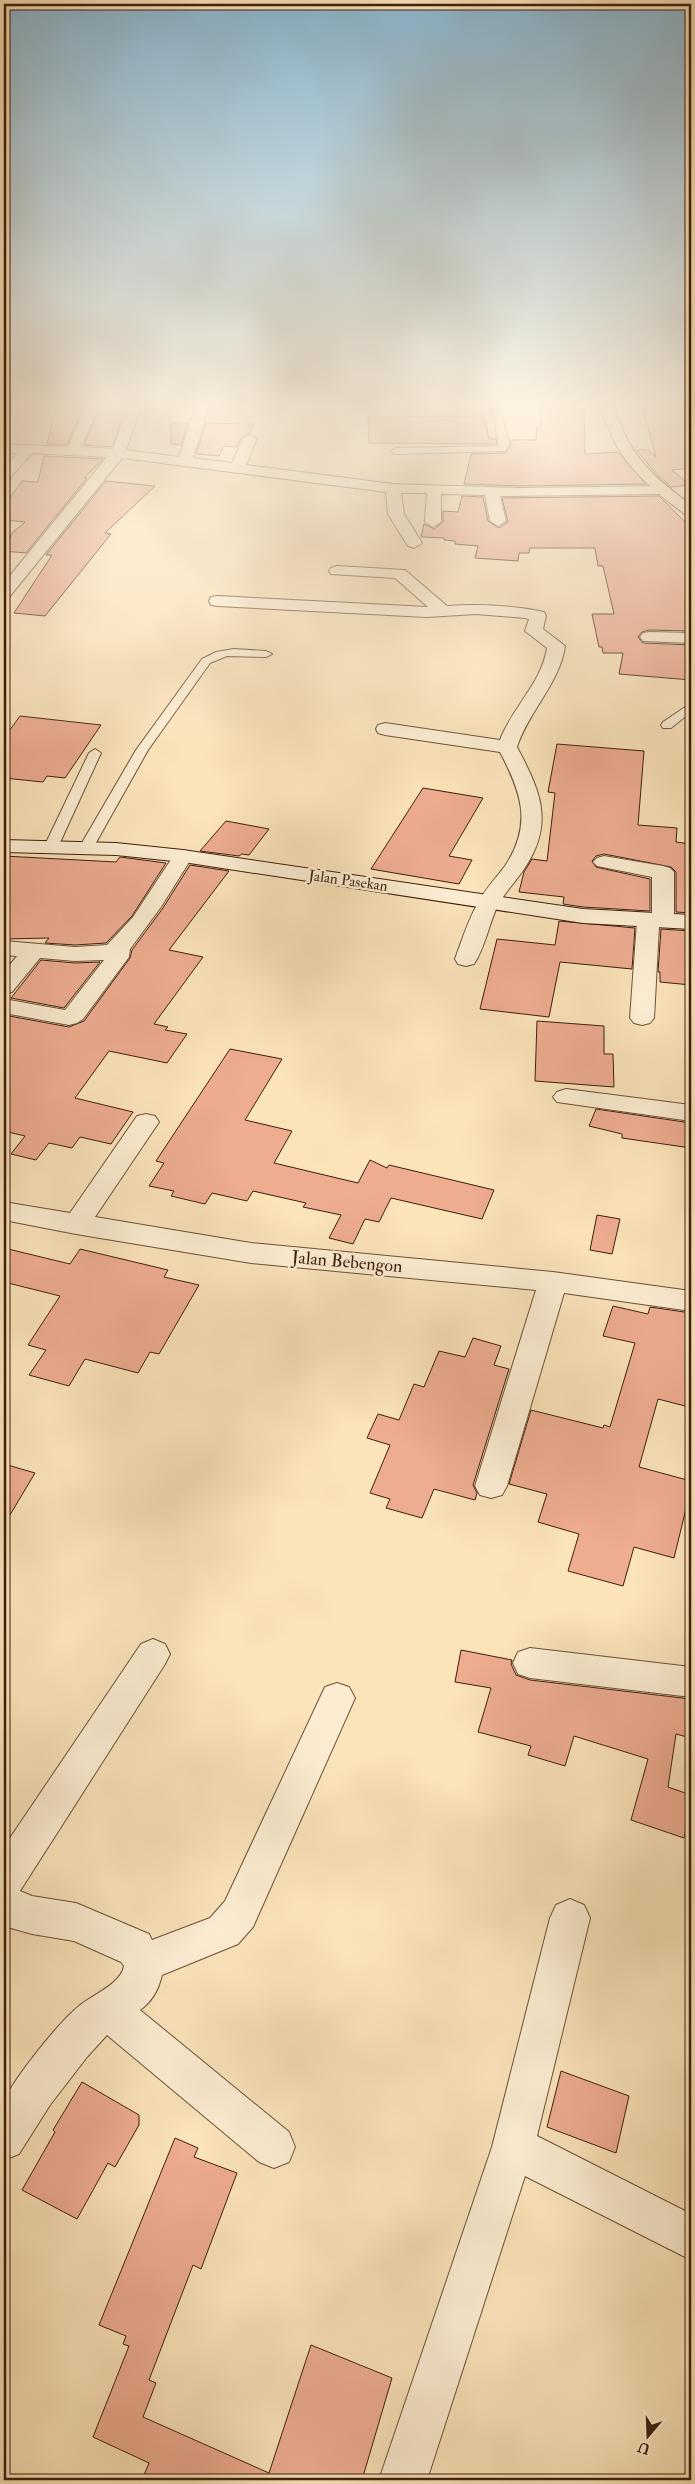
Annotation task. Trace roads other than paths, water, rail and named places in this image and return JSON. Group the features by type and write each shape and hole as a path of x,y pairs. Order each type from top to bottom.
{"street":[{"path":"4,593 65,518"},
{"path":"398,518 414,543"},
{"path":"433,518 433,522"},
{"path":"337,571 400,573 443,611"},
{"path":"359,595 428,597"},
{"path":"217,601 377,611 443,611 462,609 538,616 534,630 535,633 556,646 556,654 539,688 522,713 507,748"},
{"path":"649,638 691,638"},
{"path":"386,729 507,748"},
{"path":"466,960 529,842 534,826 529,789 507,748"},
{"name":"Jalan Pasekan","path":"4,846 86,848 183,856 593,918 691,922"},
{"path":"4,948 80,953 116,949 128,936 183,856"},
{"path":"604,862 663,872 642,1018"},
{"path":"4,1006 69,1018 75,1014 118,957 119,950 116,949"},
{"path":"4,986 34,950"},
{"path":"566,1097 691,1112"},
{"path":"76,1225 146,1122"},
{"name":"Jalan Bebengon","path":"4,1211 76,1225 251,1253 553,1282 691,1301"},
{"path":"491,1486 553,1282"},
{"path":"4,1883 14,1864 154,1654"},
{"path":"530,1663 691,1682"},
{"path":"144,1962 196,1944 224,1931 239,1914 337,1698"},
{"path":"4,1902 11,1910 76,1922 135,1948 144,1962 142,1977 132,1992 92,2020 72,2042 35,2090 4,2139"},
{"path":"403,2480 513,2147 570,1918"},
{"path":"108,2010 274,2148"},
{"path":"513,2147 691,2238"}],"lane":[{"path":"86,848 142,750 206,661 218,653 266,654"},
{"path":"667,725 691,707"},
{"path":"51,847 94,753"}]}
